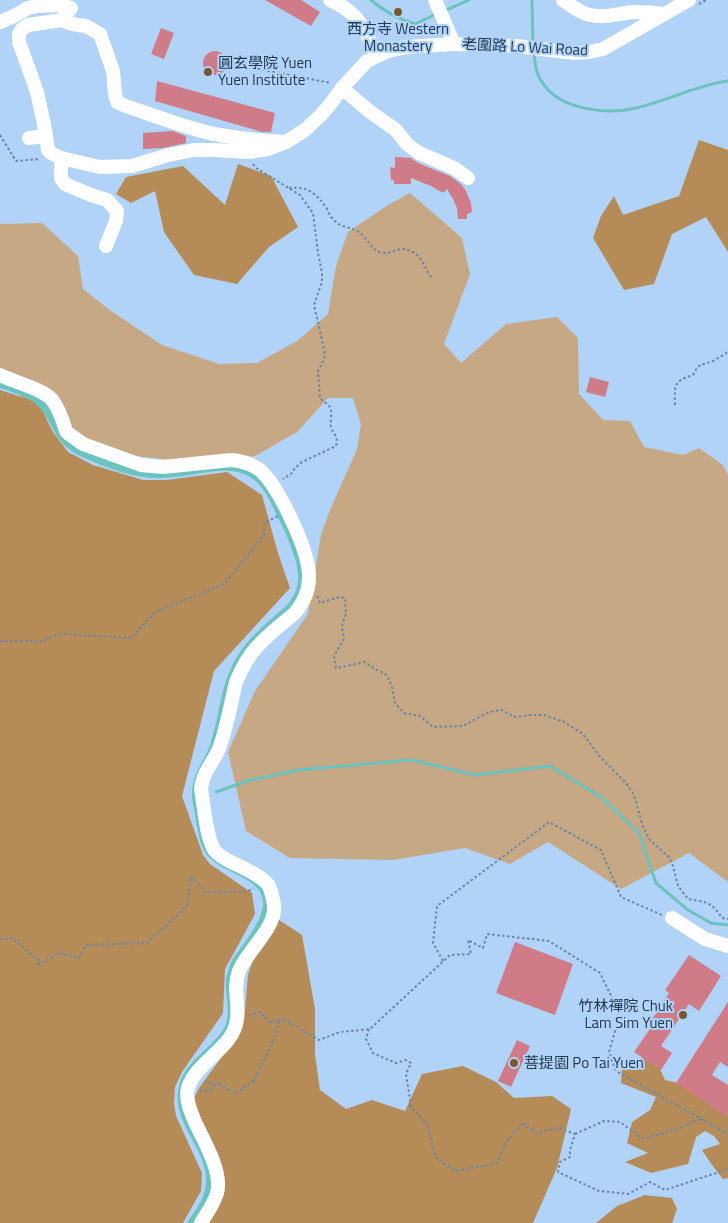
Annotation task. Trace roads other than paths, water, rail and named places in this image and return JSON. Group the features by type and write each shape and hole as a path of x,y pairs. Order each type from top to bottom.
{"street":[{"path":"330,0 343,6 353,14 362,25 376,55"},
{"path":"563,0 586,14 610,16 631,12 663,14"},
{"name":"老圍路 Lo Wai Road","path":"61,158 100,167 132,166 168,155 194,150 248,152 268,149 286,142 304,130 332,102 339,86 367,60 376,55 406,47 454,44 517,46 558,52 589,52 603,49 689,0"},
{"path":"435,1 454,44"},
{"path":"0,22 28,8 50,5 71,8 62,20"},
{"path":"106,246 116,221 117,211 106,200 65,184 61,178 61,158 48,150 37,92 18,42 19,34 28,25 62,20 86,26 100,34 109,55 113,71 117,102 125,106 218,135 286,142"},
{"path":"339,86 396,130 407,144 419,153 454,168 468,178"},
{"path":"29,138 46,136"},
{"path":"0,375 38,390 49,397 53,401 66,430 82,444 140,465 163,467 231,460 247,463 260,471 272,484 287,512 301,544 310,576 308,588 295,613 256,647 244,665 236,682 220,746 215,759 205,773 201,788 213,848 222,857 264,881 272,896 274,907 274,913 268,926 244,962 238,975 236,982 237,1024 228,1040 194,1076 187,1091 188,1107 212,1158 218,1176 218,1192 201,1223"},
{"path":"672,918 705,939 728,946"}],"waterway":[{"path":"371,0 381,8 415,24 436,14"},
{"path":"444,11 469,0"},
{"path":"532,0 533,44"},
{"path":"534,53 538,76 550,91 560,99 584,108 611,111 636,108 705,86 728,81"},
{"path":"216,792 247,781 298,770 412,760 475,775 550,766 601,797 639,833 656,883 688,910 711,923 728,925"}],"place":[{"name":"西方寺 Western Monastery","path":"398,12"},
{"name":"圓玄學院 Yuen Yuen Institute","path":"208,72"},
{"name":"竹林禪院 Chuk Lam Sim Yuen","path":"683,1015"},
{"name":"菩提園 Po Tai Yuen","path":"514,1063"}]}
